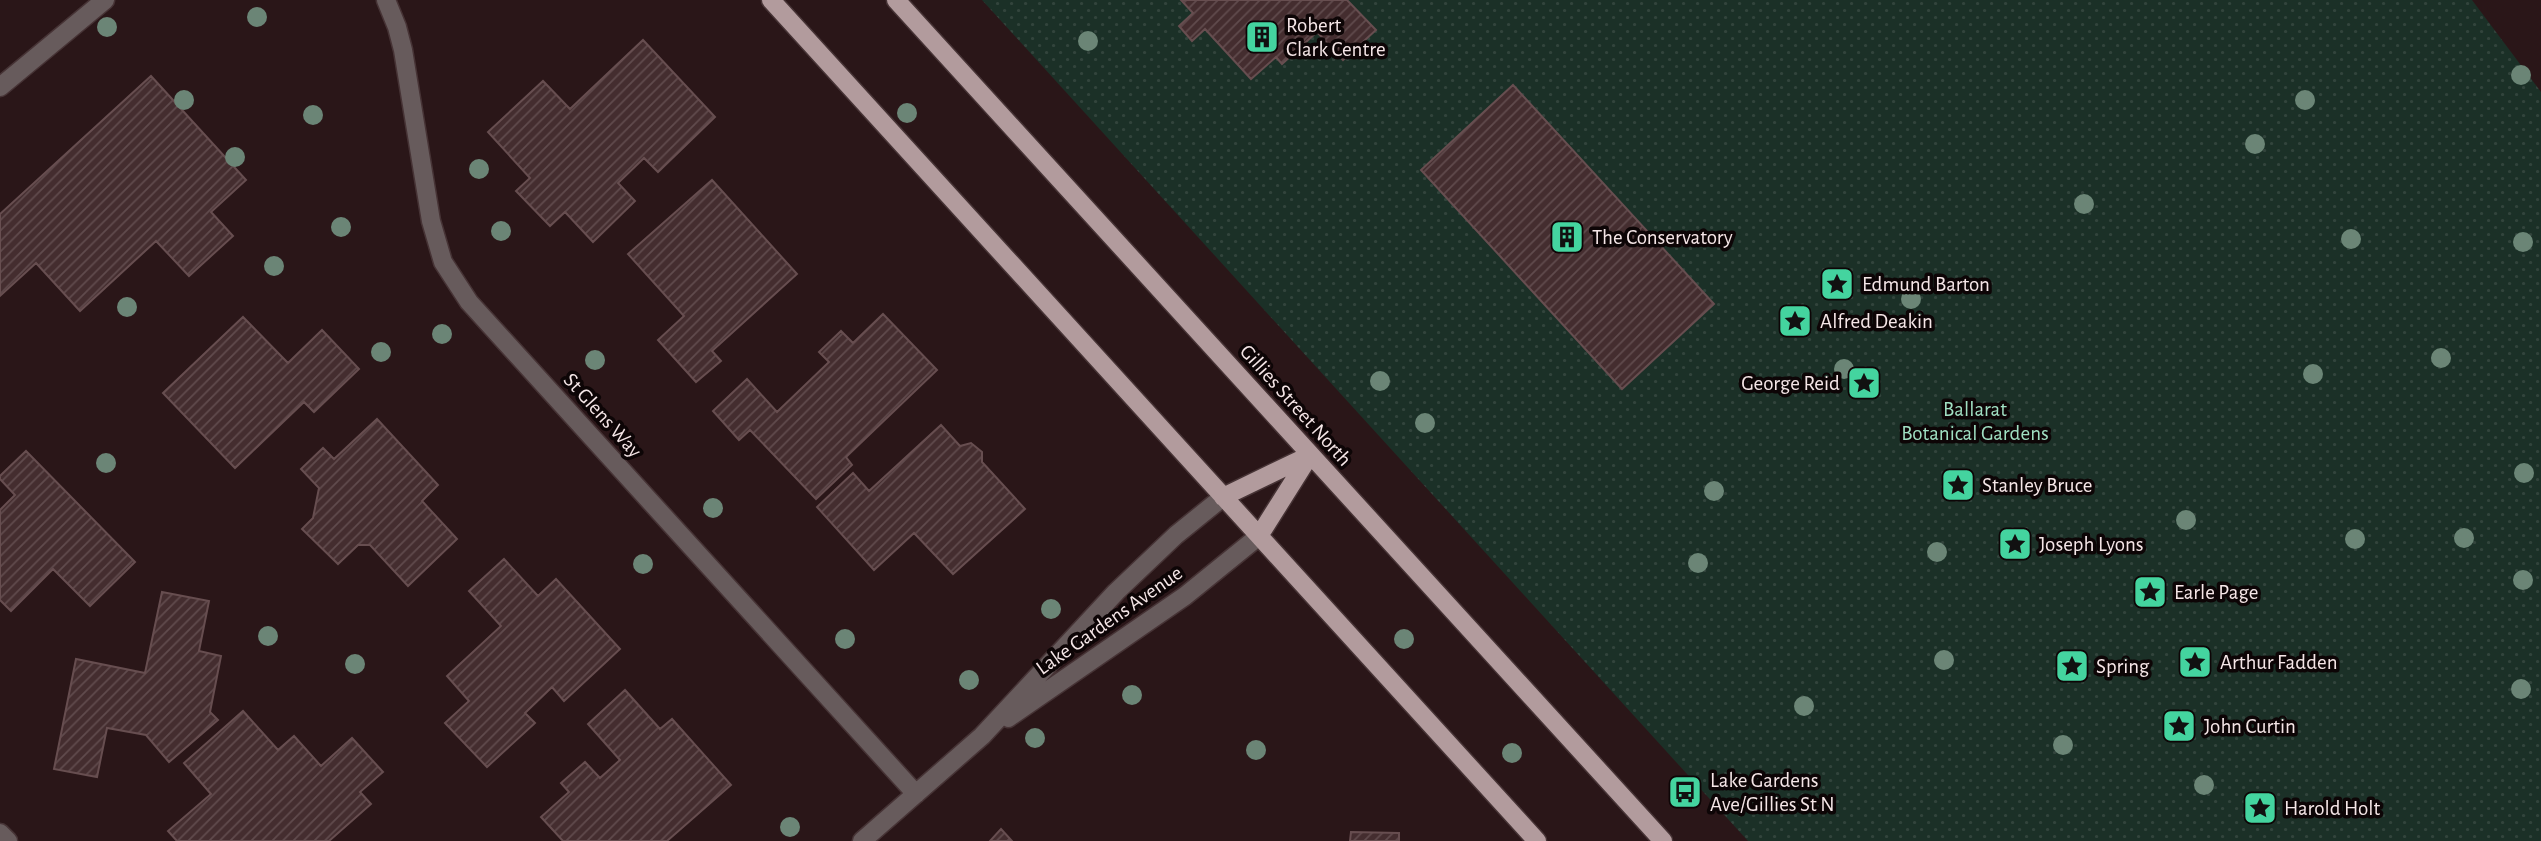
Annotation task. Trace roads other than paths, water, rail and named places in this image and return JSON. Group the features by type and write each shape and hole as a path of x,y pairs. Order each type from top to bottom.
{"main road":[{"path":"771,0 1537,841"},
{"name":"Gillies Street North","path":"896,0 1663,841"},
{"path":"1223,497 1310,455"},
{"path":"1259,536 1310,455"}],"street":[{"path":"0,87 105,0"},
{"name":"St Glens Way","path":"386,0 397,27 402,50 431,221 443,261 453,281 478,313 916,794"},
{"name":"Lake Gardens Avenue","path":"862,841 982,736 1115,592 1223,497"},
{"name":"Lake Gardens Avenue","path":"982,736 1185,596 1259,536"},
{"path":"0,833 8,841"}],"place":[{"name":"Robert Clark Centre","path":"1262,37"},
{"name":"The Conservatory","path":"1567,237"},
{"name":"Edmund Barton","path":"1837,284"},
{"name":"Alfred Deakin","path":"1795,321"},
{"name":"George Reid","path":"1864,383"},
{"name":"Stanley Bruce","path":"1958,485"},
{"name":"Joseph Lyons","path":"2015,544"},
{"name":"Earle Page","path":"2150,592"},
{"name":"Arthur Fadden","path":"2195,662"},
{"name":"Spring","path":"2072,666"},
{"name":"John Curtin","path":"2179,726"},
{"name":"Lake Gardens Ave/Gillies St N","path":"1685,792"},
{"name":"Harold Holt","path":"2260,808"}],"park label":[{"name":"Ballarat Botanical Gardens","path":"1975,421"}]}
